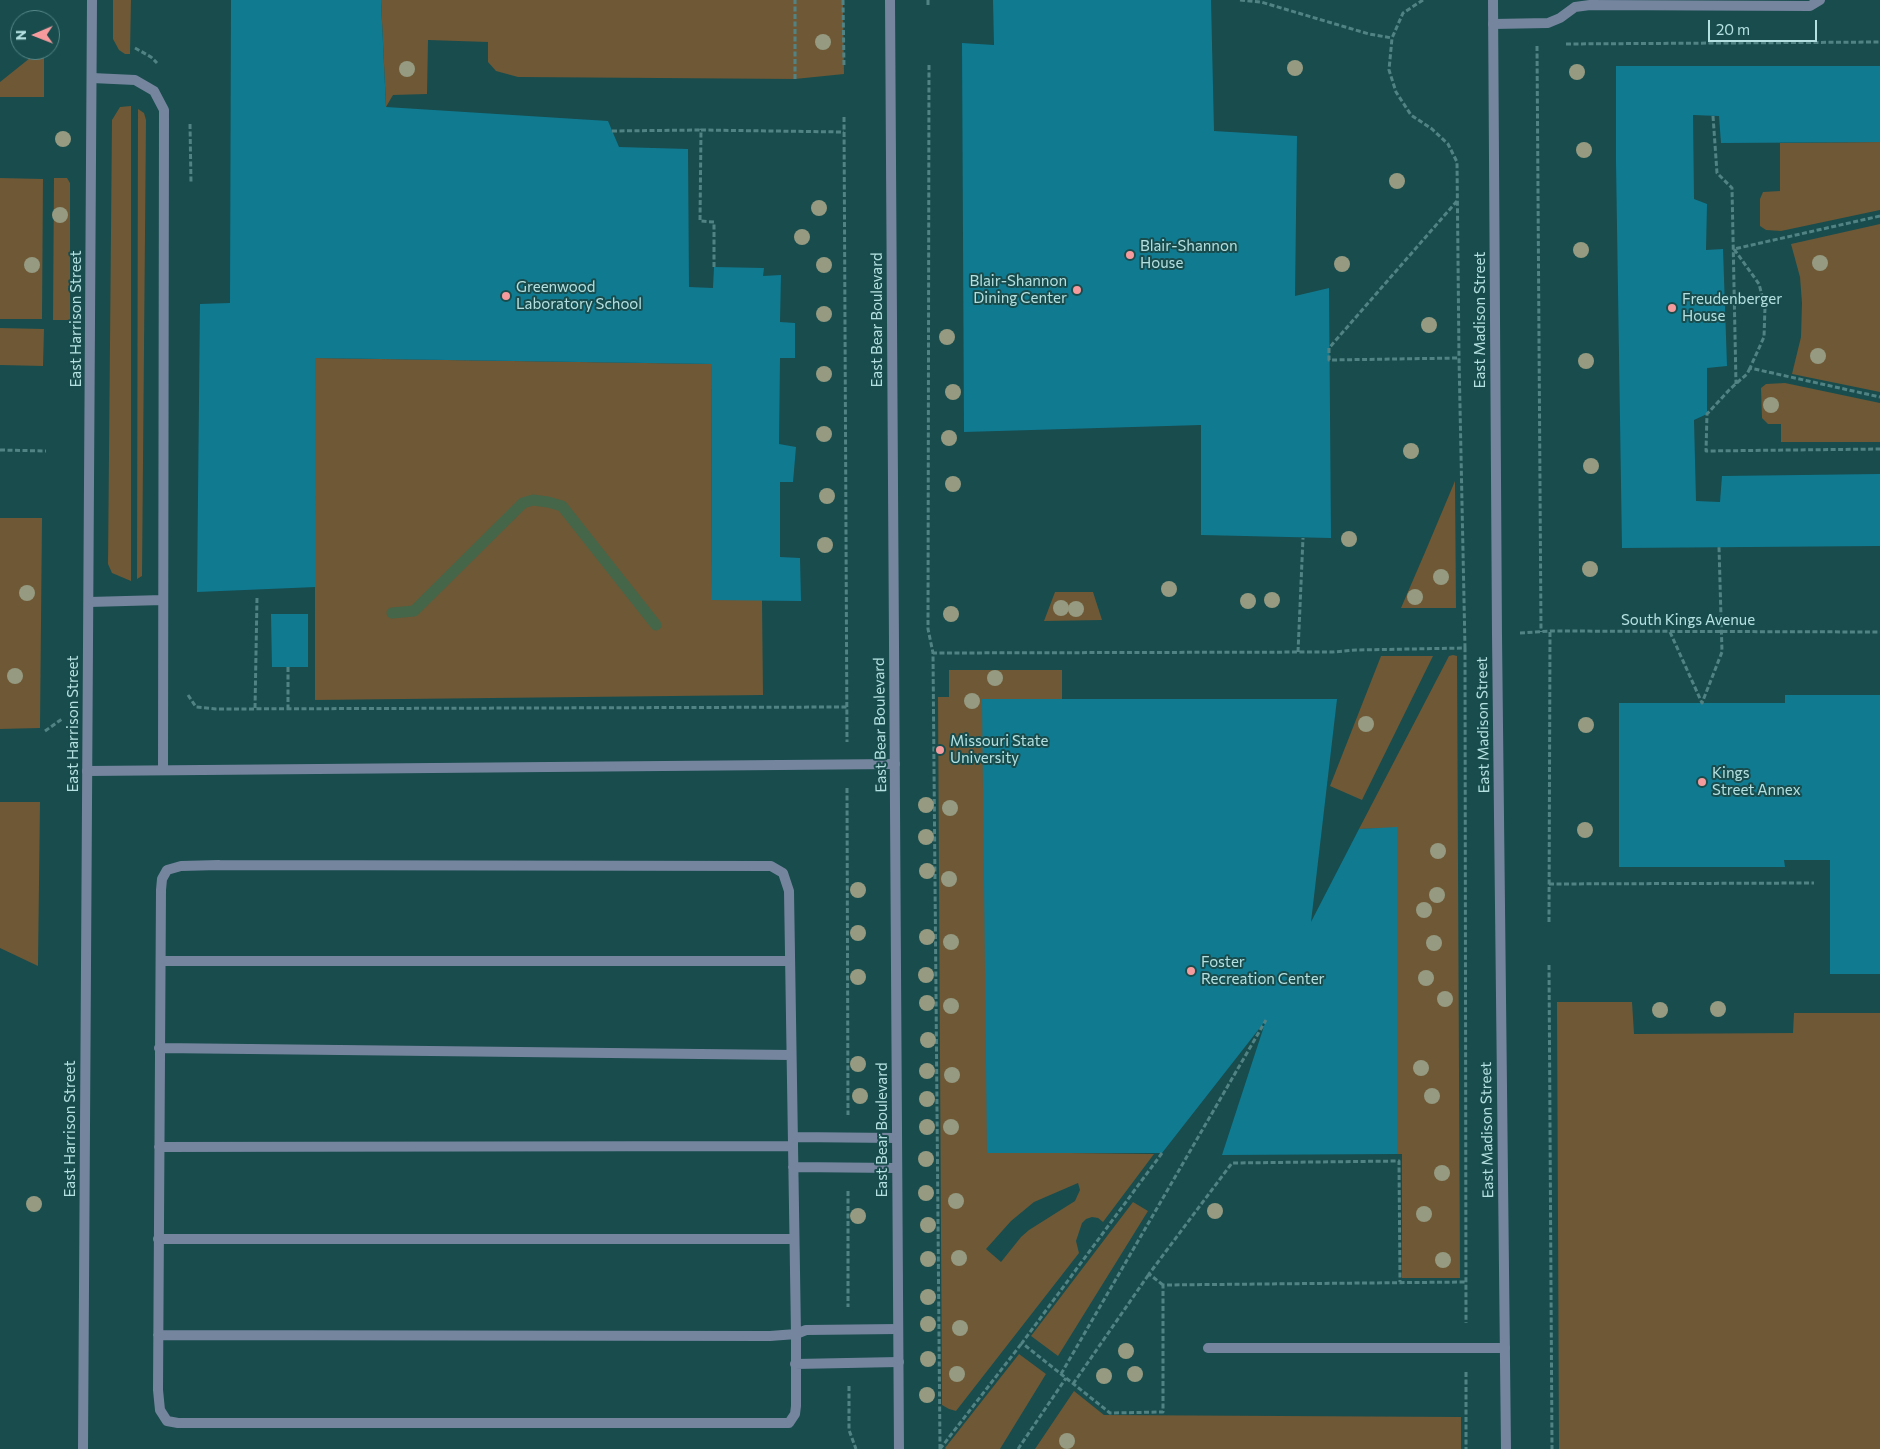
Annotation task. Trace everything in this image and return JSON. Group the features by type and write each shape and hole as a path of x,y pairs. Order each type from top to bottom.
{"street":[{"name":"East Harrison Street","path":"83,1449 92,0"},
{"name":"East Bear Boulevard","path":"890,0 899,1449"},
{"name":"East Madison Street","path":"1493,0 1497,635 1506,1449"},
{"path":"1493,24 1548,23 1575,8 1590,5 1810,6 1820,0"},
{"path":"92,78 135,80 154,91 164,110 163,770"},
{"path":"89,602 163,600"},
{"path":"87,771 895,764"},
{"path":"180,866 770,866 783,873 789,892 796,1334 796,1406 795,1414 789,1423 188,1423 167,1421 160,1410 158,1390 160,961 162,879 167,870 180,866"},
{"path":"160,961 790,961"},
{"path":"159,1048 791,1055"},
{"path":"159,1147 793,1142 897,1138"},
{"path":"793,1167 897,1168"},
{"path":"158,1239 794,1239"},
{"path":"158,1335 770,1336 796,1334 806,1330 898,1329"},
{"path":"1208,1348 1505,1348"},
{"path":"795,1364 899,1362"}],"path":[{"path":"795,0 795,79"},
{"path":"843,0 844,67"},
{"path":"928,0 928,6"},
{"path":"1240,0 1261,2 1370,34 1392,38"},
{"path":"1423,0 1403,13 1392,38 1389,70 1396,92 1411,115 1432,129 1448,144 1457,162 1465,648 1466,1449"},
{"path":"1556,44 1880,42"},
{"path":"1537,44 1541,632"},
{"path":"135,48 151,57 164,70"},
{"path":"928,65 928,629 933,653 940,1449"},
{"path":"1713,116 1716,173 1732,188 1736,384"},
{"path":"190,123 190,192"},
{"path":"701,130 700,221 714,222 714,267"},
{"path":"612,131 844,132"},
{"path":"1457,202 1329,348 1330,360 1459,358"},
{"path":"1734,249 1880,216"},
{"path":"1734,249 1759,284 1765,307 1764,337 1747,374 1708,414 1706,451 1880,449"},
{"path":"1750,368 1880,397"},
{"path":"0,450 46,451"},
{"path":"1298,652 1303,538"},
{"path":"1670,632 1702,703 1722,652 1719,547"},
{"path":"255,708 257,598"},
{"path":"1548,922 1550,631"},
{"name":"South Kings Avenue","path":"1497,635 1550,631 1880,632"},
{"path":"933,653 1298,652 1465,648"},
{"path":"288,667 288,708"},
{"path":"184,689 196,708 216,709 846,707"},
{"path":"45,731 65,716"},
{"path":"1549,884 1814,883"},
{"path":"1549,965 1552,1449"},
{"path":"1061,1374 1266,1020"},
{"path":"940,1449 1022,1344 1162,1153"},
{"path":"1073,1384 1149,1274 1232,1163 1399,1161 1400,1282"},
{"path":"1149,1274 1163,1285 1466,1282"},
{"path":"1022,1344 1110,1413 1163,1412 1163,1285"},
{"path":"1018,1449 1066,1378"}],"shaded area":[{"path":"113,0 131,0 130,54 125,54 119,50 113,39"},
{"path":"381,0 843,0 844,74 795,79 518,77 496,71 488,62 488,42 428,40 427,94 393,95 386,107"},
{"path":"28,60 44,60 44,97 0,97 0,82"},
{"path":"131,106 131,581 112,573 108,564 112,120 120,107"},
{"path":"138,109 144,113 146,120 142,576 137,579"},
{"path":"1880,142 1880,210 1781,231 1766,230 1760,226 1760,199 1763,192 1780,191 1780,143"},
{"path":"0,178 43,179 42,319 0,319"},
{"path":"54,178 67,178 70,183 70,320 53,320"},
{"path":"1880,224 1880,392 1792,374 1801,337 1802,303 1800,277 1791,244"},
{"path":"0,328 44,329 43,366 0,365"},
{"path":"315,358 712,364 711,600 762,600 763,695 315,700"},
{"path":"1785,383 1880,403 1880,442 1781,442 1781,424 1768,424 1762,418 1761,388 1766,384"},
{"path":"1455,481 1456,608 1401,608 1426,550"},
{"path":"0,518 42,518 40,728 0,729"},
{"path":"1055,592 1093,592 1102,620 1044,621"},
{"path":"1381,656 1433,656 1362,800 1330,786"},
{"path":"1449,656 1457,656 1460,1278 1402,1278 1402,1154 1397,1154 1397,828 1359,829"},
{"path":"949,670 1062,670 1062,699 987,1152 1154,1154 1103,1222 1098,1218 1092,1217 1082,1223 1076,1241 1079,1253 956,1411 942,1405 938,697 949,697","holes":["1078,1183 1080,1190 1075,1201 1021,1237 1001,1262 986,1249 1011,1221 1034,1202"]},
{"path":"0,802 40,802 38,966 0,948"},
{"path":"1557,1002 1632,1002 1634,1034 1793,1033 1794,1013 1880,1013 1880,1449 1559,1449"},
{"path":"1133,1202 1148,1211 1058,1356 1031,1336"},
{"path":"1019,1354 1046,1374 1000,1449 946,1449 945,1448"},
{"path":"1074,1391 1104,1415 1461,1417 1461,1449 1035,1449"}],"building":[{"name":"Greenwood Laboratory School","path":"231,0 381,0 386,107 608,121 619,147 688,149 689,287 713,288 714,267 764,268 763,276 781,275 780,322 795,323 795,358 780,358 779,444 796,447 793,482 780,482 780,557 800,558 801,601 711,600 712,364 315,358 316,587 197,592 200,304 230,303"},
{"name":"Blair-Shannon House","path":"993,0 1211,0 1214,131 1297,136 1295,296 1329,288 1331,538 1201,535 1201,425 964,432 962,43 994,45"},
{"name":"Freudenberger House","path":"1616,66 1880,66 1880,142 1721,143 1719,116 1693,115 1694,199 1707,204 1706,250 1723,249 1727,366 1707,368 1707,414 1694,420 1696,501 1720,502 1722,476 1880,474 1880,546 1622,548"},
{"path":"271,614 308,614 308,667 272,667"},
{"path":"1785,695 1880,695 1880,974 1830,974 1830,860 1784,860 1785,867 1619,867 1619,703 1785,703"},
{"name":"Foster Recreation Center","path":"982,699 1337,699 1311,922 1359,829 1397,827 1397,1154 1222,1155 1266,1020 1162,1153 987,1153"}],"waterway":[{"path":"392,613 414,611 523,503 533,500 562,506 656,625"}],"place":[{"name":"Blair-Shannon House","path":"1130,255"},
{"name":"Blair-Shannon Dining Center","path":"1077,290"},
{"name":"Greenwood Laboratory School","path":"506,296"},
{"name":"Freudenberger House","path":"1672,308"},
{"name":"Missouri State University","path":"940,750"},
{"name":"Kings Street Annex","path":"1702,782"},
{"name":"Foster Recreation Center","path":"1191,971"}]}
